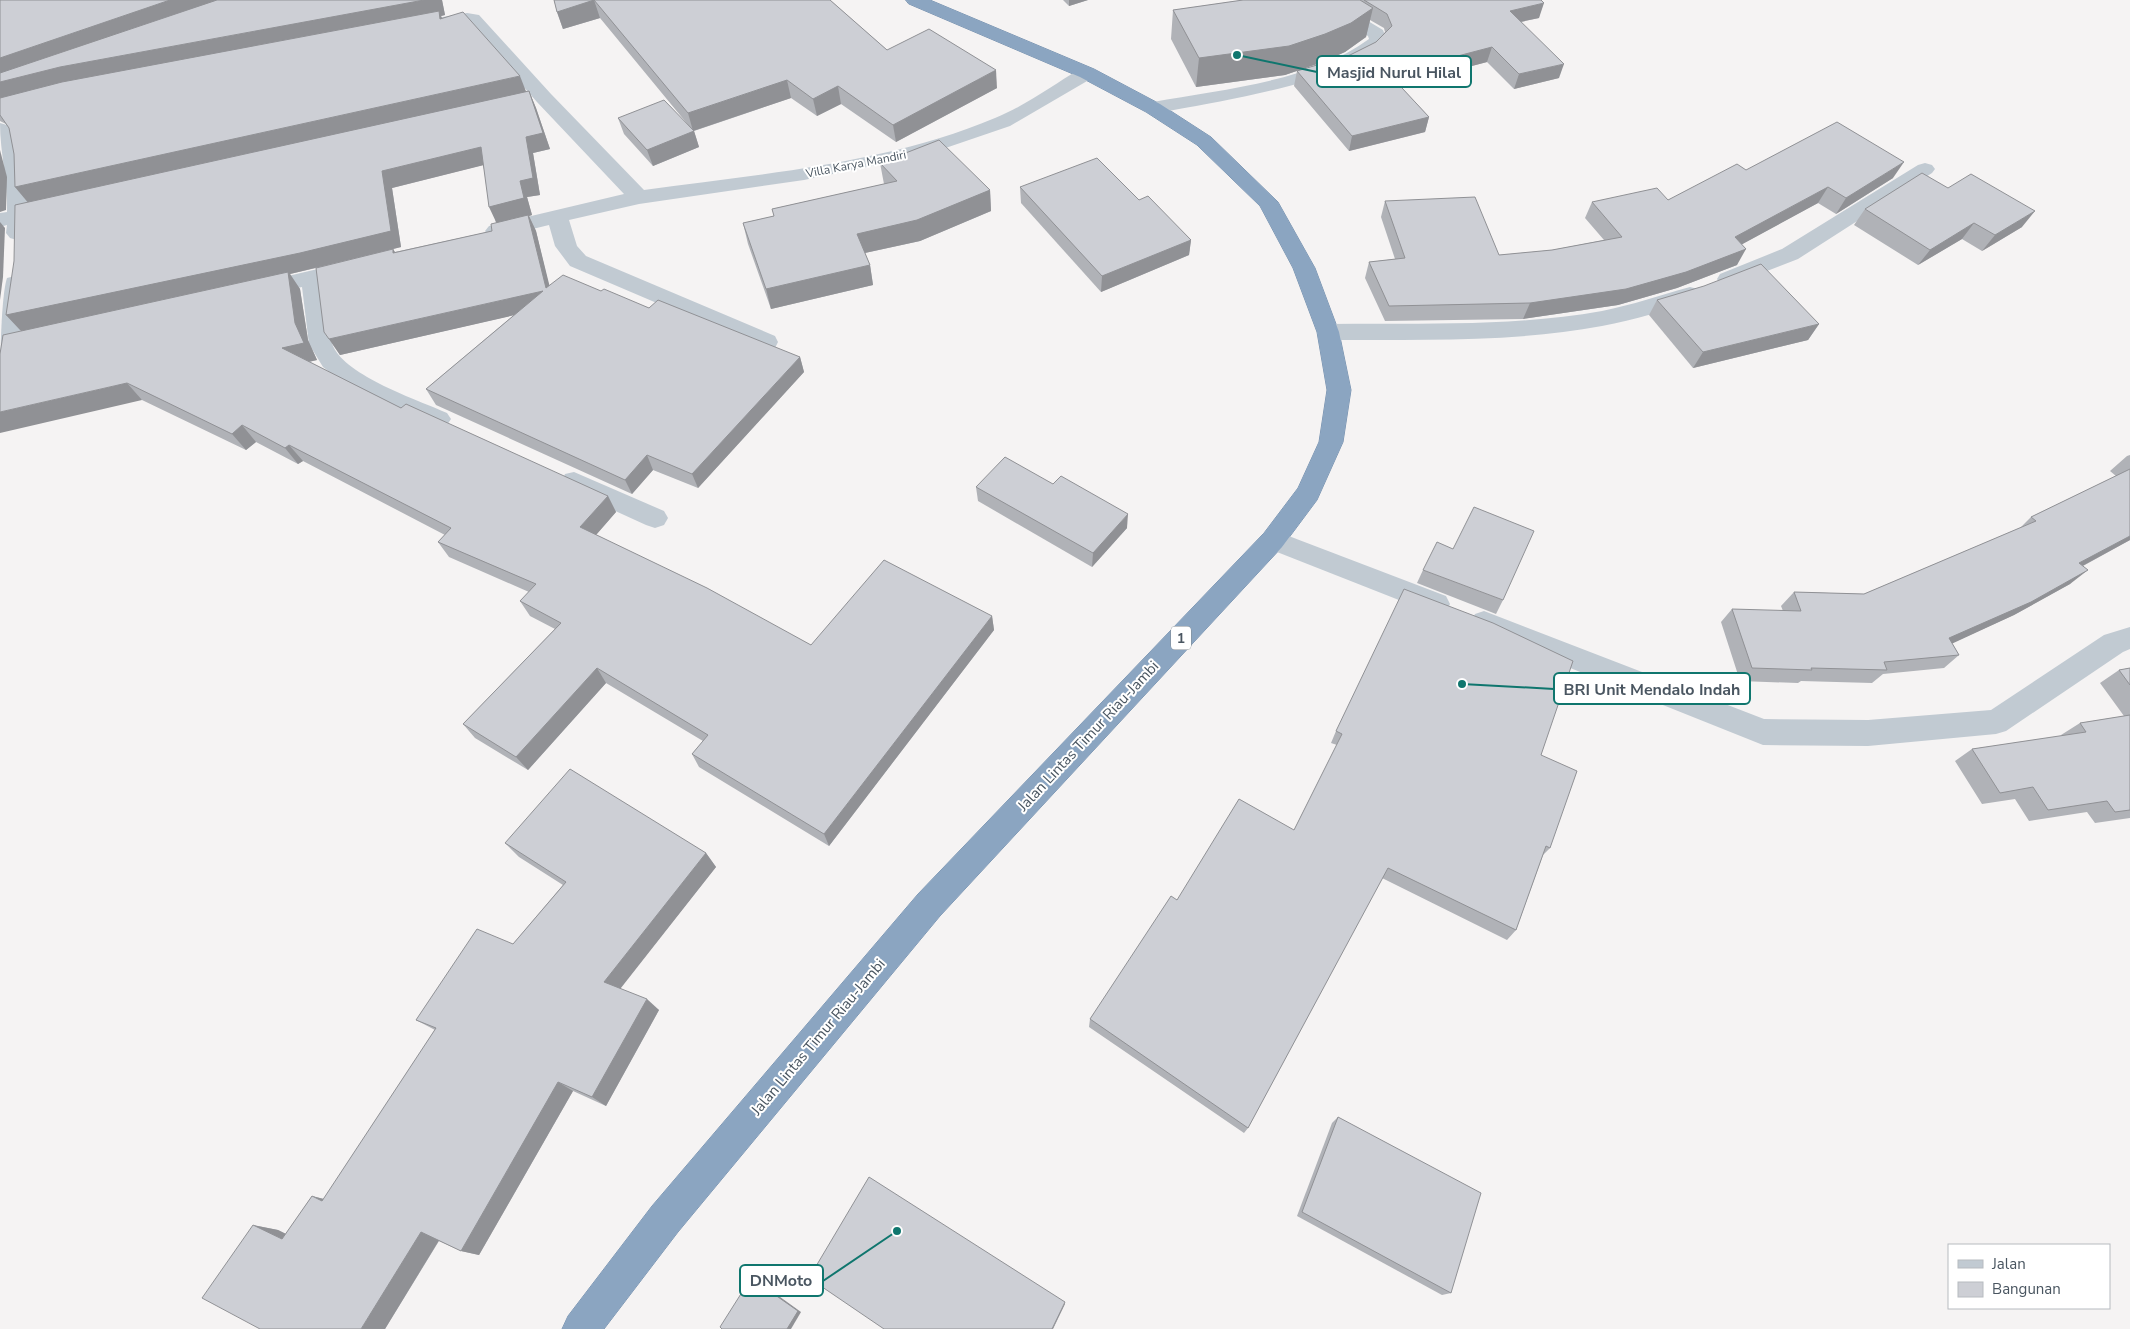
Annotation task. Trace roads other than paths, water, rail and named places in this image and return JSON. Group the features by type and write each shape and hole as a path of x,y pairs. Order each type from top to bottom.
{"highway":[{"name":"Jalan Lintas Timur Riau-Jambi","path":"581,1329 665,1219 929,905 1273,540 1308,493 1331,442 1339,390 1328,332 1304,268 1268,202 1204,142 1153,108 1087,73 915,0"}],"street":[{"path":"1153,108 1305,77 1347,60 1372,47 1378,41 1379,37 1373,31 1321,0"},
{"path":"411,28 459,18 473,19 544,98 639,197"},
{"name":"Villa Karya Mandiri","path":"472,238 639,197 804,174 918,152 1003,122 1087,73"},
{"path":"524,102 544,98"},
{"path":"0,129 10,144 18,177 8,218 16,256 11,344 0,399"},
{"path":"1328,332 1523,328 1610,317 1686,295 1790,254 1925,169"},
{"path":"8,218 75,203"},
{"path":"557,216 565,247 569,255 578,261 767,342"},
{"path":"236,295 368,264"},
{"path":"312,278 322,348 331,363 347,376 455,426"},
{"path":"555,472 654,518"},
{"path":"1273,540 1763,732 1868,734 1996,722 2114,643 2130,638"}],"place":[{"name":"Masjid Nurul Hilal","path":"1237,55"},
{"name":"BRI Unit Mendalo Indah","path":"1462,684"},
{"name":"DNMoto","path":"897,1231"}]}
